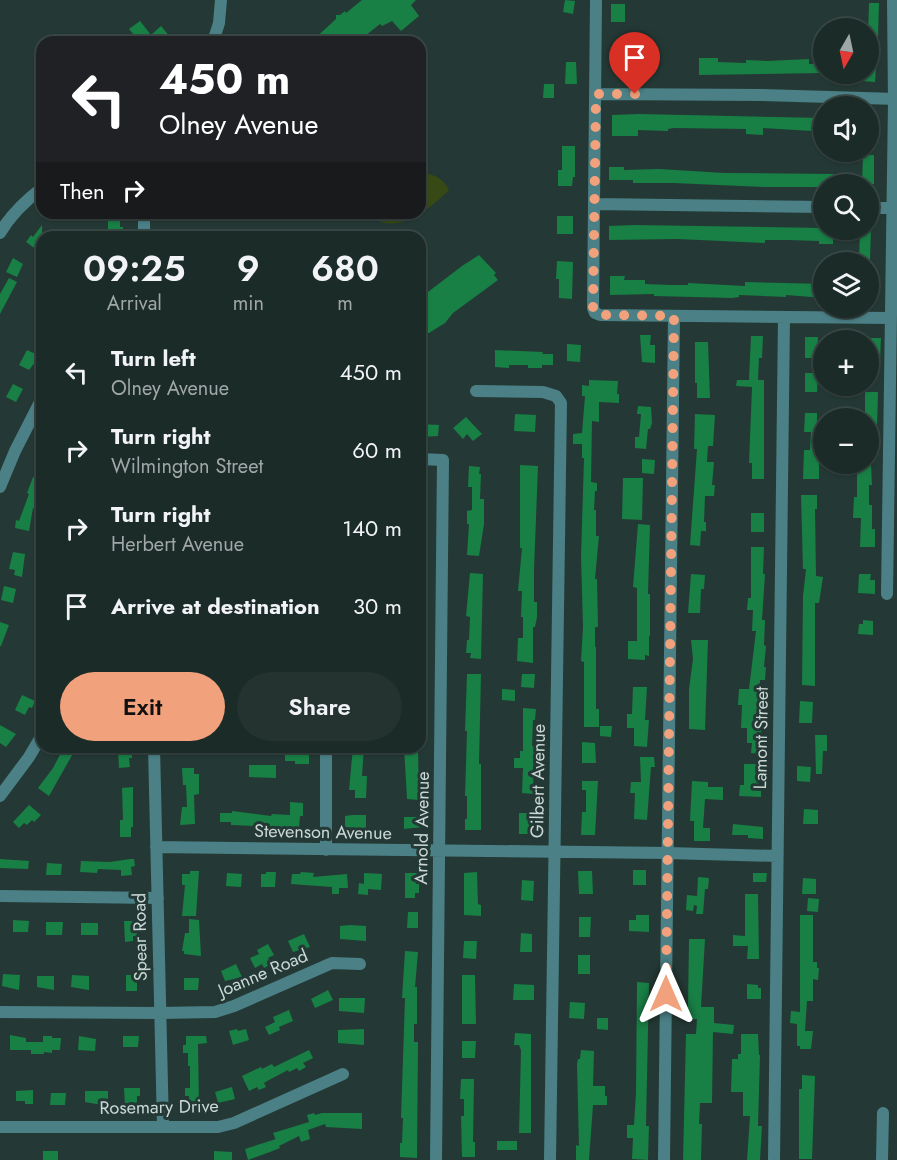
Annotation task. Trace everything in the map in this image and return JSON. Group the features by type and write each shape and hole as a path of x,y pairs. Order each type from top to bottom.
{"street":[{"path":"215,36 219,23 221,0"},
{"path":"596,0 593,309 595,313 600,315 891,318"},
{"path":"887,594 895,99 893,0"},
{"path":"596,94 783,95 895,99"},
{"path":"0,233 15,211 36,193"},
{"path":"594,204 813,207"},
{"path":"879,208 892,208"},
{"path":"664,1160 674,316"},
{"name":"Lamont Street","path":"774,1160 784,317"},
{"name":"Gilbert Avenue","path":"476,391 543,392 556,396 561,403 550,1160"},
{"path":"0,487 36,410"},
{"name":"Arnold Avenue","path":"426,459 443,460 436,1160"},
{"path":"0,796 36,744"},
{"name":"Spear Road","path":"154,753 163,1127"},
{"path":"326,753 326,850"},
{"name":"Stevenson Avenue","path":"156,847 777,856"},
{"path":"0,896 158,898"},
{"name":"Joanne Road","path":"0,1012 215,1012 234,1006 332,963 360,964"},
{"name":"Rosemary Drive","path":"0,1127 218,1127 234,1123 343,1074"},
{"path":"882,1160 883,1113"}],"green space":[{"path":"426,174 437,177 449,190 426,209"},
{"path":"376,219 410,219 399,223"}],"building":[{"path":"362,0 416,0 411,5 419,16 401,31 392,21 382,26 380,24 365,36 318,36 336,19 336,15 345,11 346,13"},
{"path":"565,0 575,1 573,14 563,12"},
{"path":"869,3 879,3 879,18 869,18"},
{"path":"611,4 625,4 625,22 611,22"},
{"path":"140,21 151,35 161,26 169,36 135,36 129,29"},
{"path":"616,40 629,41 629,51 644,52 643,72 627,71 628,52 616,51"},
{"path":"699,58 718,58 718,62 746,63 746,60 809,59 809,64 813,64 813,73 699,75"},
{"path":"566,62 576,62 577,84 565,84"},
{"path":"544,84 554,84 554,98 543,98"},
{"path":"612,115 813,118 813,129 812,131 763,128 763,135 746,134 746,129 674,128 668,131 638,130 638,136 612,136"},
{"path":"562,146 575,146 575,177 573,177 572,186 558,186 558,170 562,170"},
{"path":"863,162 874,162 874,174 862,174"},
{"path":"609,167 624,167 624,170 834,174 813,174 813,187 633,183 633,180 609,180"},
{"path":"557,216 573,216 573,234 557,234"},
{"path":"108,219 120,219 120,227 123,227 123,231 108,231"},
{"path":"609,226 813,228 813,240 833,240 833,244 787,240 765,240 765,243 678,239 609,240"},
{"path":"36,233 36,249 26,242 31,235 33,237"},
{"path":"860,240 871,240 870,252 859,252"},
{"path":"479,255 496,273 494,275 498,280 453,313 445,323 426,333 426,293"},
{"path":"13,258 23,264 17,277 6,272"},
{"path":"557,261 573,262 572,299 559,298 559,279 556,279"},
{"path":"610,276 625,276 624,280 645,280 645,284 671,285 688,285 688,283 745,286 745,282 813,284 813,297 786,295 786,297 739,295 739,297 732,298 654,296 654,294 610,295"},
{"path":"9,278 17,282 0,314 0,294"},
{"path":"640,335 651,335 650,345 655,345 655,363 642,362"},
{"path":"751,336 763,336 758,380 764,380 764,479 752,479 752,463 749,463 752,387 736,386 737,380 750,380"},
{"path":"805,337 813,337 813,358 805,358"},
{"path":"879,338 881,338 880,360"},
{"path":"695,342 708,342 710,398 697,398"},
{"path":"567,344 581,345 580,362 567,361"},
{"path":"27,350 36,354 36,361 29,370 19,365"},
{"path":"495,350 553,354 553,365 542,365 542,368 528,368 528,365 509,365 509,368 495,367"},
{"path":"805,373 813,373 813,392 805,392"},
{"path":"589,380 618,381 617,394 619,394 619,403 599,402 599,422 592,421 591,482 597,483 594,510 596,510 596,536 599,536 595,579 597,579 598,627 595,627 595,647 596,709 599,709 599,727 584,727 584,662 581,661 583,627 581,557 584,458 582,458 582,444 573,444 573,434 582,433 585,396 582,396 582,385 589,386"},
{"path":"13,384 23,389 16,402 6,397"},
{"path":"865,396 878,396 878,408 865,408"},
{"path":"638,406 651,407 652,423 648,429 646,449 635,448 635,437 639,437 641,414 637,414"},
{"path":"805,413 813,413 813,474 819,474 819,479 803,479 804,450 810,450 811,432 804,432"},
{"path":"515,414 536,415 535,432 514,431"},
{"path":"695,414 715,415 713,446 708,446 707,462 714,462 712,485 715,485 714,496 705,496 706,531 701,531 700,546 690,545 697,449 694,449"},
{"path":"466,417 482,434 473,441 467,434 463,439 453,428"},
{"path":"426,424 439,425 438,436 426,437"},
{"path":"642,459 655,460 654,474 642,473"},
{"path":"520,465 538,466 534,570 534,602 537,602 537,617 535,627 533,627 533,663 517,661 518,638 523,638 522,591 518,591 522,548 520,548"},
{"path":"469,466 480,467 480,499 484,499 484,524 479,556 467,555 469,524 467,524 467,511 472,510 472,487 468,487"},
{"path":"857,474 871,474 869,505 872,505 875,547 860,547 861,518 853,518 854,497 857,497"},
{"path":"33,477 36,478 36,509 33,508 29,531 15,528 16,520 19,521 29,494 27,493"},
{"path":"623,478 643,478 642,520 622,519"},
{"path":"801,495 817,495 817,509 815,509 816,576 823,577 819,603 815,603 815,686 802,685 803,596 806,569 803,569"},
{"path":"751,513 764,513 764,532 751,532"},
{"path":"638,524 650,525 648,594 650,594 650,636 649,656 645,655 645,660 628,659 628,641 637,641 637,588 633,587"},
{"path":"751,547 764,547 762,620 765,620 764,667 766,667 765,680 760,680 759,714 762,714 761,735 764,735 763,745 760,745 760,754 751,753 752,743 747,743 747,728 741,728 742,705 738,705 739,689 749,689 756,631 752,631 753,610 747,610 748,598 751,598"},
{"path":"13,552 25,554 22,577 14,575 15,570 9,569"},
{"path":"470,573 483,574 481,659 470,658 471,653 466,653 467,640 469,640 470,617 466,616"},
{"path":"691,574 705,575 704,589 701,589 700,613 688,613"},
{"path":"859,574 871,574 870,580 875,580 875,594 858,593"},
{"path":"4,586 16,589 13,603 1,600"},
{"path":"863,620 873,621 873,635 858,634 859,624 863,624"},
{"path":"0,622 9,625 1,646 0,646"},
{"path":"691,640 708,640 705,730 689,729 689,689 693,659"},
{"path":"467,674 481,674 479,764 481,764 481,830 465,830 465,819 467,819 467,796 465,796 467,731 465,731"},
{"path":"522,674 535,674 534,688 521,687"},
{"path":"633,687 647,687 645,720 649,720 647,747 634,746 634,728 627,728 627,714 632,714"},
{"path":"502,689 515,690 515,701 502,700"},
{"path":"22,695 35,701 25,715 15,710"},
{"path":"800,701 813,702 812,723 799,723"},
{"path":"523,708 536,709 535,720 533,720 532,746 534,746 533,794 522,793 523,768 514,768 514,758 520,758 520,751 523,751"},
{"path":"0,725 16,734 6,747 0,743"},
{"path":"600,726 612,726 611,737 600,736"},
{"path":"815,735 827,735 827,751 823,751 822,774 816,774"},
{"path":"582,742 595,743 596,763 582,763"},
{"path":"61,753 73,753 49,796 38,788"},
{"path":"118,753 132,753 132,758 129,758 130,767 119,768"},
{"path":"285,753 309,753 309,764 285,761"},
{"path":"352,753 364,753 362,776 367,776 366,798 355,798 355,790 349,790"},
{"path":"404,753 418,753 419,800 407,799"},
{"path":"640,757 654,757 655,767 651,767 647,820 634,819 635,793 630,793 631,782 641,782"},
{"path":"744,764 757,764 761,797 739,796 740,785 744,785"},
{"path":"249,765 276,765 276,778 249,777"},
{"path":"797,766 811,767 810,782 797,781"},
{"path":"182,768 194,768 194,774 199,774 199,794 194,795 195,824 180,825 182,807 187,807 186,785 183,785"},
{"path":"582,781 598,781 595,835 581,835 582,812 586,812 586,790 582,790"},
{"path":"692,781 708,782 708,787 723,787 723,800 705,799 703,828 710,828 710,841 694,841 694,821 690,821"},
{"path":"133,787 131,837 120,837 120,820 123,820 122,788"},
{"path":"290,802 303,803 303,816 300,816 299,828 231,825 231,822 220,822 220,813 232,813 232,811 271,816 272,814 290,815"},
{"path":"29,805 41,815 34,822 32,820 27,825 24,823 19,828 13,822"},
{"path":"804,809 818,810 818,824 803,824"},
{"path":"519,813 533,813 530,834 519,834"},
{"path":"366,815 366,829 345,827 345,816"},
{"path":"404,817 423,817 423,827 404,829"},
{"path":"733,824 763,827 763,839 748,838 748,835 732,835"},
{"path":"0,859 29,861 28,869 0,868"},
{"path":"134,859 135,866 131,867 132,875 121,876 121,870 98,869 97,873 80,872 81,861 110,862"},
{"path":"47,863 62,864 61,875 46,875"},
{"path":"633,870 646,870 646,885 633,885"},
{"path":"190,871 199,871 196,916 182,916 185,885 182,885 182,874 190,874"},
{"path":"578,871 592,871 593,894 579,894"},
{"path":"266,872 276,872 275,887 261,887 261,874 266,874"},
{"path":"477,872 478,904 481,905 481,916 464,915 464,873"},
{"path":"227,873 242,874 241,887 226,886"},
{"path":"314,873 313,877 347,874 348,888 339,888 339,894 332,894 332,887 291,884 292,874"},
{"path":"364,873 382,874 381,890 368,889 368,895 358,894 359,883 364,884"},
{"path":"405,873 417,873 416,884 419,884 419,893 415,893 415,898 405,898"},
{"path":"753,873 767,873 766,882 753,882"},
{"path":"698,877 709,878 708,889 705,889 703,914 696,914 697,906 694,905 693,911 686,910 687,895 697,896"},
{"path":"803,878 816,879 816,894 802,894"},
{"path":"522,880 534,881 533,901 521,900"},
{"path":"745,894 758,894 759,959 747,959 748,946 733,946 733,935 745,936"},
{"path":"808,898 819,899 818,912 807,911"},
{"path":"408,912 418,912 418,928 407,928"},
{"path":"636,915 649,915 649,932 629,931 629,920 636,920"},
{"path":"800,915 813,915 813,962 817,962 817,968 819,968 818,980 813,979 813,1001 807,1001 805,1031 813,1031 811,1049 800,1049 800,1046 797,1046 797,1024 790,1023 791,1011 800,1012"},
{"path":"579,917 591,917 590,937 579,937"},
{"path":"189,919 199,920 201,956 184,954 182,951 185,933 189,933"},
{"path":"13,920 29,921 28,932 13,932"},
{"path":"124,921 136,921 137,936 133,936 133,941 125,942"},
{"path":"46,922 63,922 62,935 46,935"},
{"path":"81,923 98,923 98,935 81,935"},
{"path":"340,926 366,926 366,941 340,939"},
{"path":"521,933 532,934 532,952 520,952"},
{"path":"304,934 310,947 293,952 288,941"},
{"path":"689,939 705,939 701,1007 714,1007 714,1023 734,1025 733,1034 713,1032 712,1103 700,1103 701,1160 683,1160 686,1034 696,1034 697,1019 686,1019"},
{"path":"464,941 477,941 476,959 463,958"},
{"path":"268,944 274,955 268,958 271,964 264,968 262,964 255,968 250,958 259,954 257,950"},
{"path":"405,951 418,952 415,987 417,987 417,1024 414,1024 414,1042 418,1042 417,1158 400,1157 403,1118 401,1118 405,998 402,998"},
{"path":"578,955 590,955 590,974 578,974"},
{"path":"236,964 242,977 225,981 221,971"},
{"path":"3,974 20,975 19,990 2,986"},
{"path":"72,975 89,976 89,990 71,987"},
{"path":"126,975 137,975 137,991 126,991"},
{"path":"462,975 475,975 476,1024 462,1024"},
{"path":"37,976 54,976 54,990 37,987"},
{"path":"184,978 199,978 198,990 184,990"},
{"path":"637,982 649,983 646,1126 649,1126 648,1160 632,1159 633,1138 627,1138 627,1125 634,1125"},
{"path":"514,984 534,985 534,1000 513,1000"},
{"path":"747,984 758,985 758,988 761,988 761,999 747,999"},
{"path":"328,990 333,1000 315,1008 311,999"},
{"path":"339,998 365,998 364,1013 339,1011"},
{"path":"570,1002 585,1003 584,1019 569,1018"},
{"path":"289,1010 293,1021 279,1027 280,1030 269,1035 265,1027 275,1022 273,1017"},
{"path":"597,1018 608,1018 608,1030 597,1029"},
{"path":"237,1029 238,1031 246,1029 249,1040 233,1045 229,1031"},
{"path":"364,1029 364,1045 338,1043 338,1030"},
{"path":"515,1033 531,1034 531,1133 519,1133 521,1050 519,1045 514,1045"},
{"path":"741,1034 758,1034 760,1055 758,1126 762,1126 760,1160 747,1160 750,1116 743,1116 743,1092 731,1092 732,1059 738,1059 738,1054 741,1054"},
{"path":"10,1035 26,1038 26,1042 43,1042 43,1036 61,1038 60,1050 52,1050 52,1053 31,1054 31,1050 10,1050"},
{"path":"79,1036 96,1039 95,1051 78,1050"},
{"path":"123,1036 139,1036 138,1047 123,1047"},
{"path":"186,1036 206,1036 207,1043 198,1044 199,1105 189,1105 189,1096 185,1096 185,1088 190,1088 188,1053 183,1053"},
{"path":"462,1041 476,1041 475,1058 462,1058"},
{"path":"309,1050 313,1058 303,1063 306,1067 299,1071 297,1068 289,1072 288,1070 264,1083 266,1087 259,1090 257,1087 249,1091 242,1076 261,1067 262,1069 272,1064 274,1067"},
{"path":"581,1050 594,1051 593,1086 605,1086 605,1096 607,1096 607,1105 593,1105 589,1160 576,1160 576,1145 579,1146 577,1064"},
{"path":"802,1075 815,1076 812,1159 799,1159 799,1089 802,1089"},
{"path":"461,1079 474,1079 473,1142 475,1142 475,1157 462,1157 461,1116 464,1116 464,1099 460,1099"},
{"path":"232,1087 235,1099 218,1103 215,1092"},
{"path":"124,1088 140,1088 137,1105 125,1105"},
{"path":"33,1090 33,1104 16,1101 16,1091"},
{"path":"85,1091 108,1091 108,1100 102,1100 102,1105 85,1102"},
{"path":"51,1093 66,1093 65,1105 50,1105"},
{"path":"362,1113 362,1129 326,1127 325,1124 308,1130 310,1139 301,1142 299,1136 279,1146 280,1148 248,1160 245,1149 275,1139 273,1133 309,1122 307,1115"},
{"path":"497,1141 517,1141 517,1150 497,1150"},
{"path":"43,1151 58,1151 58,1160 43,1160"},
{"path":"214,1151 232,1152 232,1160 214,1160"}],"route":[{"path":"635,94 596,94 593,309 600,315 674,316 666,994"}]}
